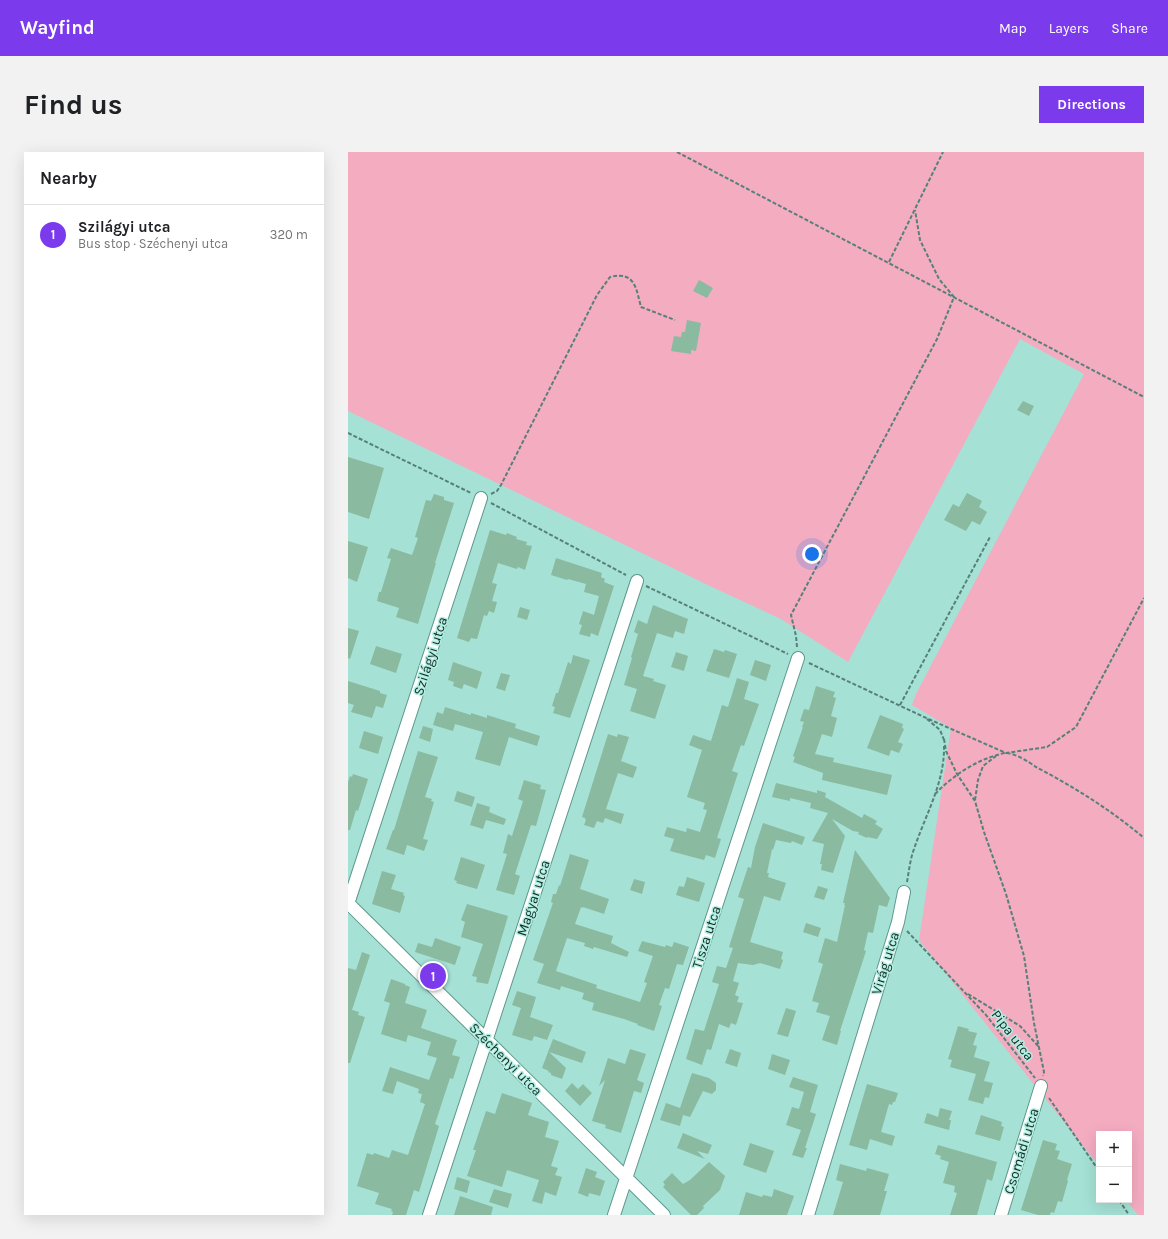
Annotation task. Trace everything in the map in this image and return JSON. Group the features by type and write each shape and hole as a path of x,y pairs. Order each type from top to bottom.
{"street":[{"name":"Szilágyi utca","path":"348,904 481,498"},
{"name":"Magyar utca","path":"429,1215 637,581"},
{"name":"Tisza utca","path":"614,1215 798,658"},
{"name":"Virág utca","path":"808,1215 898,922 904,892"},
{"name":"Széchenyi utca","path":"348,904 664,1215"},
{"name":"Csomádi utca","path":"1001,1215 1041,1086"}],"path":[{"path":"677,152 1144,397"},
{"path":"889,263 943,152"},
{"path":"915,210 920,240 939,279 954,297"},
{"path":"481,498 497,491 597,295 610,277 617,275 631,279 636,286 641,307 675,320"},
{"path":"798,658 796,636 791,615 937,339 954,297"},
{"path":"900,705 990,537"},
{"path":"935,794 957,774 974,764 1006,753 1046,747 1076,728 1144,598"},
{"path":"1041,1086 1044,1072 1034,1023 1024,956 1006,894 984,832 975,801 957,774 946,751 944,739 940,730 924,717 1018,757 1062,781 1121,819 1144,838"},
{"path":"904,892 914,850 935,794 944,756 944,739"},
{"path":"975,801 978,780 983,766 998,755"},
{"name":"Pipa utca","path":"898,922 986,1015 1041,1086 1096,1167"},
{"path":"965,992 1020,1026 1039,1046"},
{"path":"1121,1203 1129,1215"}],"shaded area":[{"path":"348,152 1144,152 1144,1215 1138,1215 1128,1203 1132,1203 1132,1131 1096,1131 1096,1162 919,940 951,728 912,705 916,694 1084,374 1020,339 848,662 781,619 348,411"}],"building":[{"path":"699,280 713,288 707,298 693,291"},
{"path":"687,320 701,323 696,351 691,350 691,354 671,351 674,336 681,337 682,332 685,332"},
{"path":"1023,401 1034,406 1029,416 1017,410"},
{"path":"348,457 384,468 369,519 348,512"},
{"path":"967,493 982,501 979,507 987,512 980,525 972,521 966,531 944,520 953,504 959,507"},
{"path":"434,494 444,497 444,500 454,503 418,624 396,617 399,608 377,601 391,559 387,558 391,548 412,555 418,538 415,537 426,500 431,501"},
{"path":"490,530 506,535 507,533 517,537 516,539 527,542 526,545 532,546 525,570 498,563 492,583 497,584 492,601 497,602 494,613 489,611 487,616 484,615 477,639 471,638 469,642 457,638"},
{"path":"348,541 368,547 357,582 348,578"},
{"path":"556,558 602,573 601,577 605,579 604,582 614,586 598,636 591,633 590,637 579,634 582,625 579,624 583,611 594,615 599,596 584,592 586,584 551,575"},
{"path":"653,605 688,619 684,634 675,631 673,638 657,633 643,676 654,679 653,681 666,685 655,719 630,711 637,689 624,685 638,634 634,632 638,620 647,624"},
{"path":"520,607 530,610 527,620 517,617"},
{"path":"348,628 359,631 350,659 348,658"},
{"path":"376,646 402,654 396,673 370,664"},
{"path":"714,649 724,652 725,650 737,654 729,678 706,671"},
{"path":"676,652 688,656 684,671 671,667"},
{"path":"573,655 590,660 570,718 553,713 555,707 552,706 568,662 571,664"},
{"path":"755,660 771,665 766,681 750,675"},
{"path":"453,662 482,672 477,689 464,684 462,689 453,686 454,682 448,680"},
{"path":"501,673 510,675 505,691 496,688"},
{"path":"737,678 749,682 744,699 759,704 744,746 741,745 732,771 738,773 717,838 721,839 715,858 706,855 704,860 670,851 674,839 664,836 667,827 686,832 687,828 700,832 707,810 703,809 705,803 687,797 702,750 689,745 693,735 711,741 722,705 728,707"},
{"path":"348,681 380,691 380,693 387,695 383,708 376,706 372,718 351,712 354,705 348,703"},
{"path":"816,686 835,692 833,697 836,698 831,716 837,718 832,737 822,734 815,754 834,758 833,762 892,775 887,795 822,780 823,773 793,762 795,757 793,756 804,722 800,721 804,709 809,710"},
{"path":"445,707 487,718 487,715 516,724 515,728 540,736 537,746 509,737 500,766 475,759 483,732 455,724 453,731 433,725 437,712 443,714"},
{"path":"880,715 903,724 902,728 904,729 898,742 903,744 899,753 891,750 889,756 867,748"},
{"path":"423,726 433,729 430,742 419,738"},
{"path":"364,731 383,737 378,754 359,748"},
{"path":"608,734 617,737 618,734 629,737 621,761 637,767 633,778 618,773 606,809 624,814 621,824 605,818 603,823 597,821 594,828 584,825 586,820 582,817"},
{"path":"418,751 438,757 425,797 432,799 431,801 434,802 423,839 428,840 424,851 407,845 404,855 386,849 394,830"},
{"path":"353,774 368,779 358,811 356,810 350,830 348,830 348,782 350,776 352,777"},
{"path":"524,780 541,785 540,789 546,790 536,826 531,825 515,874 520,876 514,895 496,890 507,854 503,853 508,834 512,836 523,801 518,799"},
{"path":"776,783 817,793 817,790 826,793 825,797 862,818 864,814 877,821 875,824 883,829 877,839 867,838 858,834 859,832 853,831 832,819 845,836 833,873 821,870 822,864 820,864 824,844 812,841 828,813 810,808 811,803 790,798 790,801 772,797"},
{"path":"457,791 475,797 472,807 454,801"},
{"path":"477,803 490,807 489,812 506,819 504,825 486,820 483,829 470,825"},
{"path":"763,823 805,837 802,845 792,841 791,843 776,840 773,850 772,849 767,873 769,873 768,877 786,883 780,901 764,896 750,942 783,952 781,959 783,960 780,969 760,963 753,965 738,963 733,981 739,983 735,995 739,997 737,1002 743,1003 736,1025 731,1023 729,1028 719,1024 711,1050 707,1049 702,1065 686,1059 695,1029 704,1031 719,984 712,982 717,966 726,968 733,948 729,947 744,899 738,897 748,867 751,868 755,847"},
{"path":"855,850 890,898 887,907 879,905 873,933 868,932 864,950 866,951 840,1031 837,1045 822,1040 830,1016 816,1012 819,1003 812,1001 823,964 818,962 825,938 837,942 845,905 845,903 843,903"},
{"path":"570,854 589,860 580,889 609,899 604,914 581,907 575,924 613,936 611,943 629,952 627,957 594,947 593,949 584,946 585,943 567,938 556,971 597,985 596,988 640,1002 647,983 644,982 653,956 638,951 642,941 665,947 666,945 672,947 674,942 689,947 683,965 677,964 669,989 665,988 659,1005 662,1006 654,1031 624,1019 592,1010 594,1003 582,999 584,993 561,986 560,990 537,983 544,964 533,960 553,903 551,902 553,894 556,894 559,885 560,886"},
{"path":"461,857 485,865 477,889 456,883 457,881 454,880"},
{"path":"382,871 396,875 391,889 404,893 403,895 405,896 400,913 372,904"},
{"path":"687,877 705,883 699,902 676,895 679,886 684,887"},
{"path":"634,879 645,882 642,894 630,890"},
{"path":"818,886 828,889 824,900 814,897"},
{"path":"467,904 508,916 488,984 476,982 477,977 472,976 483,944 461,937 465,922 461,920"},
{"path":"806,923 821,928 818,937 803,932"},
{"path":"435,938 461,947 455,965 415,952 418,943 432,947"},
{"path":"362,952 370,955 352,1010 359,1012 358,1015 365,1017 350,1063 348,1063 348,968 356,970"},
{"path":"391,979 410,987 405,1003 427,1010 421,1028 457,1040 452,1055 460,1057 453,1079 450,1078 435,1124 439,1126 419,1192 414,1190 406,1215 392,1215 392,1209 375,1204 379,1193 357,1186 367,1153 373,1155 374,1153 389,1158 392,1150 408,1155 425,1104 420,1102 422,1094 418,1093 419,1089 397,1081 393,1094 382,1091 390,1067 429,1080 437,1058 427,1055 431,1042 408,1035 406,1042 381,1034 390,1003 384,1001"},
{"path":"517,991 536,997 530,1017 553,1025 547,1040 534,1036 532,1041 512,1035 521,1008 512,1005"},
{"path":"786,1008 796,1011 788,1037 777,1034"},
{"path":"958,1026 969,1029 968,1031 977,1033 973,1045 977,1046 974,1057 990,1062 984,1081 993,1083 989,1098 985,1097 983,1104 968,1100 976,1074 950,1067 952,1060 948,1059"},
{"path":"553,1039 586,1052 582,1063 549,1052 566,1068 562,1079 551,1075 551,1073 548,1072 549,1071 542,1068"},
{"path":"630,1049 646,1054 637,1080 644,1083 641,1093 634,1091 621,1133 605,1128 606,1125 592,1121 605,1080 599,1086 608,1058 625,1064"},
{"path":"730,1049 741,1053 737,1067 725,1063"},
{"path":"772,1054 790,1060 785,1075 768,1069"},
{"path":"692,1073 709,1078 716,1083 716,1090 712,1094 703,1091 690,1117 683,1115 680,1126 660,1120 666,1103 680,1108"},
{"path":"793,1077 818,1085 810,1112 816,1114 803,1158 792,1155 801,1130 786,1125 792,1107 799,1109 804,1092 789,1087"},
{"path":"572,1083 578,1089 583,1084 592,1093 580,1106 565,1091"},
{"path":"867,1084 898,1093 895,1102 893,1102 892,1105 889,1104 881,1132 895,1136 892,1146 870,1139 867,1150 849,1145"},
{"path":"502,1093 532,1103 528,1115 549,1122 545,1137 559,1141 551,1166 558,1168 555,1175 562,1177 556,1196 545,1192 542,1204 532,1201 539,1180 507,1170 502,1187 467,1176 476,1150 473,1150 486,1111 495,1114"},
{"path":"940,1108 952,1111 949,1120 951,1120 949,1130 924,1123 927,1113 938,1117"},
{"path":"981,1115 1002,1122 1001,1126 1004,1127 1000,1141 975,1134"},
{"path":"683,1133 712,1145 708,1154 697,1151 705,1159 677,1148"},
{"path":"1043,1140 1057,1144 1055,1150 1060,1151 1057,1159 1072,1164 1062,1202 1058,1201 1054,1213 1051,1212 1050,1215 1038,1215 1021,1210"},
{"path":"750,1143 774,1151 766,1173 743,1165"},
{"path":"938,1145 997,1162 992,1181 987,1179 977,1215 950,1215 957,1193 954,1192 955,1186 943,1183 949,1162 940,1159 941,1156 935,1154"},
{"path":"709,1162 725,1176 720,1190 703,1206 704,1208 697,1215 691,1215 663,1187 665,1185 663,1182 672,1173 683,1184 690,1180"},
{"path":"840,1164 866,1171 867,1168 889,1174 884,1191 887,1191 880,1215 833,1215 843,1182 836,1180"},
{"path":"586,1168 597,1172 595,1177 605,1181 600,1196 589,1193 588,1197 578,1193"},
{"path":"457,1177 470,1181 467,1193 454,1189"},
{"path":"494,1189 512,1194 508,1208 489,1202"},
{"path":"774,1189 794,1196 787,1215 739,1215 746,1192 762,1197 763,1195 772,1197"},
{"path":"460,1196 493,1207 491,1215 454,1215"}],"place":[{"name":"Szilágyi utca","path":"433,976"}]}
